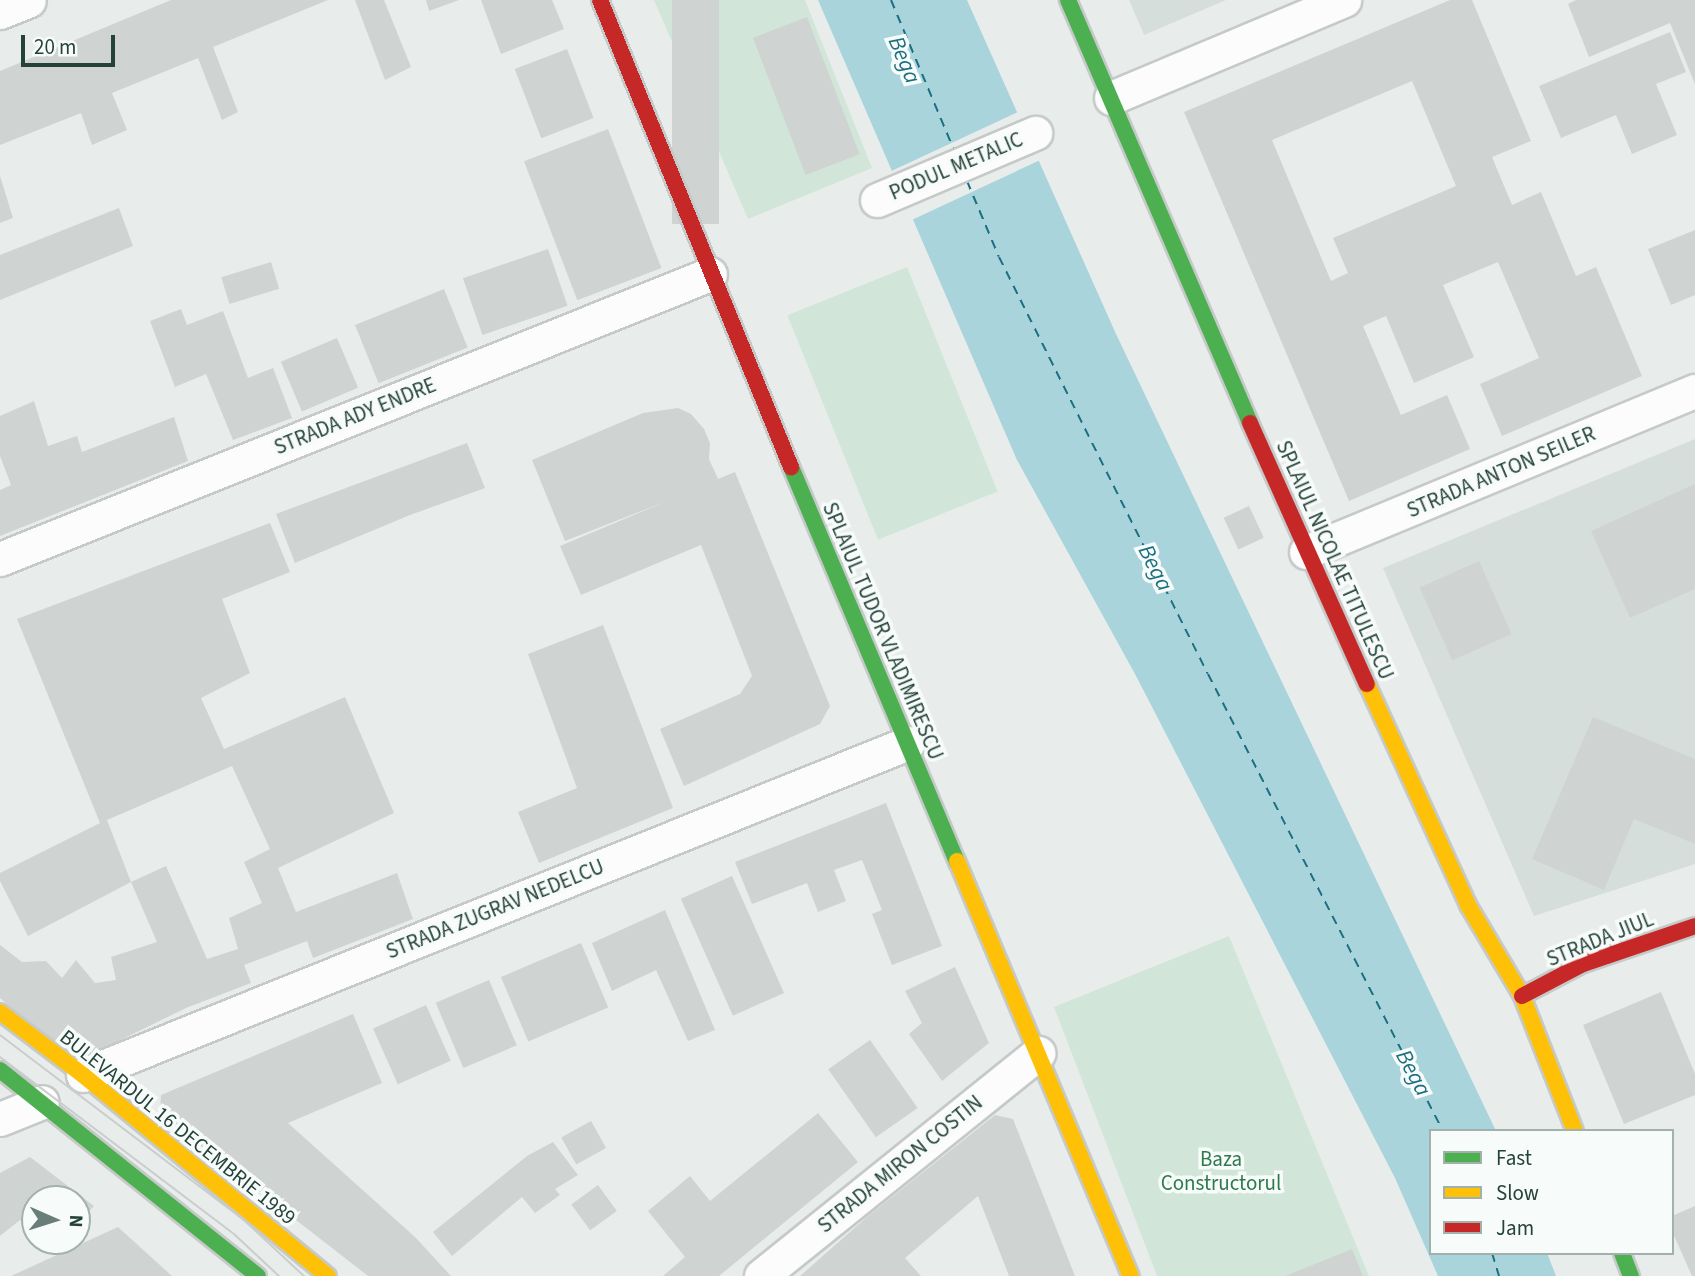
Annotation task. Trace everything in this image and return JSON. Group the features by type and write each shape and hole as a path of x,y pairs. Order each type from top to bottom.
{"street":[{"path":"0,12 29,0"},
{"name":"SPLAIUL TUDOR VLADIMIRESCU","path":"600,0 710,274 1131,1276"},
{"name":"SPLAIUL NICOLAE TITULESCU","path":"1068,0 1306,552 1468,905 1522,996 1574,1129"},
{"path":"1111,98 1344,0"},
{"name":"PODUL METALIC","path":"877,200 1035,133"},
{"name":"STRADA ADY ENDRE","path":"0,559 710,274"},
{"name":"STRADA ANTON SEILER","path":"1306,552 1695,391"},
{"name":"STRADA ZUGRAV NEDELCU","path":"83,1074 908,743"},
{"name":"STRADA JIUL","path":"1522,996 1583,964 1695,926"},
{"path":"1563,993 1583,964"},
{"name":"BULEVARDUL 16 DECEMBRIE 1989","path":"0,1012 83,1074 328,1276"},
{"path":"1550,1021 1550,1063"},
{"name":"STRADA MIRON COSTIN","path":"761,1276 1038,1053"},
{"path":"0,1070 258,1276"},
{"path":"0,1119 42,1102"},
{"path":"1623,1255 1631,1276"}],"shaded area":[{"path":"1129,0 1226,0 1144,35"},
{"path":"1695,439 1695,864 1534,916 1383,568"}],"green space":[{"path":"654,0 805,0 872,168 748,219"},
{"path":"907,267 998,491 878,540 787,315"},
{"name":"Baza Constructorul","path":"1229,936 1369,1276 1157,1276 1054,1007"}],"water":[{"name":"Bega","path":"818,0 967,0 1116,334 1495,1129 1429,1129 1429,1255 1548,1255 1556,1276 1438,1276 1395,1178 1135,674 1017,460"}],"pier":[{"path":"1020,111 1042,159 910,221 888,173"}],"building":[{"path":"171,0 328,0 213,47 238,112 222,120 198,58 112,93 127,130 92,145 81,113 0,145 0,71"},
{"path":"355,0 384,0 411,67 385,80"},
{"path":"426,0 459,0 429,11"},
{"path":"481,0 552,0 564,29 501,54"},
{"path":"672,0 719,0 719,224 672,224"},
{"path":"1450,0 1472,0 1531,141 1492,157 1512,205 1541,192 1576,276 1596,267 1642,376 1502,436 1480,384 1539,358 1498,262 1443,285 1474,357 1414,383 1386,316 1363,326 1401,415 1447,395 1470,449 1349,501 1184,112","holes":["1412,81 1456,186 1333,238 1348,273 1331,281 1272,140"]},
{"path":"1576,0 1695,0 1695,84 1670,23 1589,57 1568,4"},
{"path":"807,17 860,154 806,175 753,38"},
{"path":"1670,32 1686,72 1656,84 1677,135 1632,154 1616,115 1561,138 1539,86"},
{"path":"567,49 594,118 541,138 515,69"},
{"path":"608,129 661,268 577,300 524,161"},
{"path":"0,176 13,218 0,223"},
{"path":"119,208 133,246 0,300 0,255"},
{"path":"1695,230 1695,295 1671,305 1648,249"},
{"path":"548,249 568,306 482,335 463,278"},
{"path":"271,262 279,289 229,304 221,277"},
{"path":"444,289 468,347 379,383 355,325"},
{"path":"181,309 187,325 223,311 248,378 273,368 292,418 233,440 206,374 175,387 150,321"},
{"path":"337,338 358,388 302,412 281,362"},
{"path":"34,401 48,446 77,436 82,452 174,417 188,461 0,536 0,490 11,485 0,456 0,416"},
{"path":"678,408 691,414 704,429 710,443 709,459 718,479 735,472 830,706 820,724 684,786 660,729 740,694 752,676 701,545 581,595 560,546 667,501 565,541 532,460 643,413"},
{"path":"467,443 485,488 410,515 295,563 276,514"},
{"path":"1695,484 1695,589 1630,618 1591,531"},
{"path":"1249,506 1264,538 1238,550 1224,518"},
{"path":"270,523 290,572 222,599 250,673 201,698 224,749 345,697 394,813 278,868 296,912 397,873 413,919 313,958 307,941 244,965 251,983 186,1008 96,1052 51,1041 0,998 0,945 22,962 46,961 62,978 76,960 95,983 116,980 111,957 157,942 131,882 28,936 0,881 0,873 100,823 17,619","holes":["232,766 270,849 244,862 262,903 229,918 238,949 207,959 166,866 131,882 107,820"]},
{"path":"1479,561 1512,634 1452,661 1420,587"},
{"path":"603,625 673,808 539,863 518,812 577,788 528,654"},
{"path":"1593,717 1695,759 1695,844 1634,819 1604,890 1532,859"},
{"path":"886,803 942,946 892,965 872,914 882,910 862,860 834,870 846,901 818,912 807,883 752,904 735,862"},
{"path":"732,876 784,993 733,1016 681,899"},
{"path":"665,910 715,1030 688,1041 656,970 612,991 592,943"},
{"path":"581,943 608,1007 528,1041 501,977"},
{"path":"955,967 989,1043 942,1081 909,1034 922,1023 905,991"},
{"path":"489,980 517,1045 463,1068 436,1003"},
{"path":"1661,992 1695,1074 1695,1095 1624,1124 1583,1025"},
{"path":"426,1005 451,1061 398,1084 373,1029"},
{"path":"353,1014 382,1083 288,1123 415,1237 451,1276 368,1276 160,1114 161,1095"},
{"path":"870,1040 918,1108 876,1137 828,1069"},
{"path":"818,1113 858,1162 719,1276 663,1276 685,1257 648,1211 690,1176 710,1201"},
{"path":"995,1115 1013,1119 1075,1276 1009,1276 978,1196 905,1258 921,1276 800,1276 868,1216"},
{"path":"591,1121 606,1148 576,1165 561,1137"},
{"path":"553,1142 578,1175 555,1189 560,1195 535,1213 522,1197 452,1256 433,1232 527,1156"},
{"path":"30,1157 67,1185 21,1185 21,1221 0,1236 0,1173"},
{"path":"598,1185 617,1211 590,1230 571,1204"},
{"path":"1695,1206 1695,1276 1692,1276 1674,1236 1674,1215"},
{"path":"118,1227 172,1276 11,1276 57,1255 91,1255 91,1239"},
{"path":"1352,1249 1363,1276 1285,1276"}],"ferry route":[{"path":"891,0 954,150"},
{"path":"967,181 999,257 1208,674 1442,1129"},
{"path":"1493,1255 1499,1276"}],"tram line":[{"path":"0,1035 246,1222 304,1276"},
{"path":"0,1057 235,1235 279,1276"}],"traffic: fast":[{"path":"1068,0 1250,423"},
{"path":"791,467 957,861"},
{"path":"0,1070 258,1276"},
{"path":"1623,1255 1631,1276"}],"traffic: slow":[{"path":"1367,684 1468,905 1522,996 1574,1129"},
{"path":"957,861 1131,1276"},
{"path":"0,1012 83,1075 328,1276"}],"traffic: jam":[{"path":"600,0 791,467"},
{"path":"1250,423 1367,684"},
{"path":"1522,996 1583,964 1695,926"}]}
